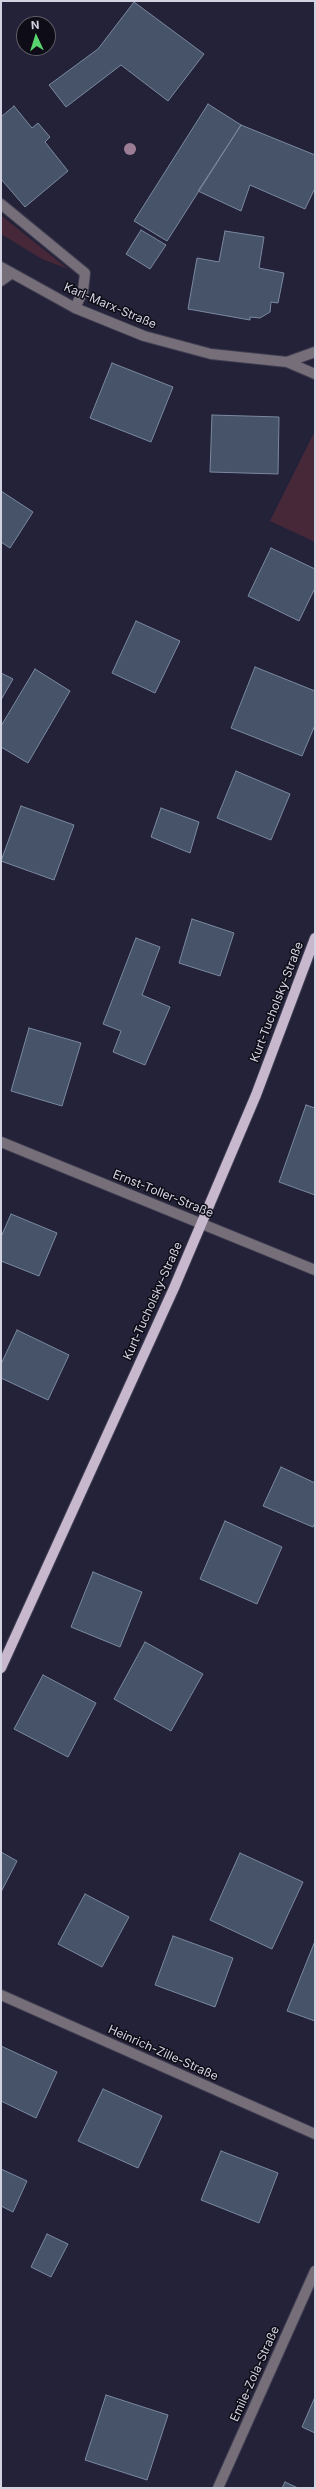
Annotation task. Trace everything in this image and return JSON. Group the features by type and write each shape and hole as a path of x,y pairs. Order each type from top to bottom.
{"main road":[{"name":"Kurt-Tucholsky-Straße","path":"1,1668 174,1288 256,1095 315,938"}],"street":[{"path":"1,204 85,274 83,291 75,308"},
{"name":"Karl-Marx-Straße","path":"1,267 75,308 144,336 211,354 287,362 315,374"},
{"path":"1,281 12,273"},
{"name":"Karl-Marx-Straße","path":"287,362 315,352"},
{"name":"Ernst-Toller-Straße","path":"1,1142 315,1270"},
{"name":"Heinrich-Zille-Straße","path":"1,1994 315,2134"},
{"name":"Emile-Zola-Straße","path":"218,2488 315,2271"}],"shaded area":[{"path":"1,215 68,269 42,259 1,234"},
{"path":"315,431 315,542 270,521"}],"building":[{"path":"134,2 204,54 168,101 121,65 66,107 49,85 98,49"},
{"path":"208,104 241,125 167,241 134,221"},
{"path":"14,106 32,128 38,123 50,137 45,142 68,171 25,207 1,179 1,117"},
{"path":"241,125 315,155 315,188 305,209 250,185 241,211 198,191"},
{"path":"141,230 166,245 150,269 126,254"},
{"path":"225,231 264,237 259,268 284,273 278,303 271,302 270,312 260,318 250,317 250,320 188,309 197,258 219,262"},
{"path":"112,363 173,387 151,442 90,418"},
{"path":"212,415 279,417 278,474 210,472"},
{"path":"1,491 33,512 10,548 1,542"},
{"path":"271,548 315,569 315,588 299,621 248,596"},
{"path":"136,621 180,641 155,693 112,673"},
{"path":"255,667 315,691 315,725 302,756 231,728"},
{"path":"35,669 70,691 28,763 1,747 1,726"},
{"path":"1,673 13,679 1,700"},
{"path":"236,771 290,794 271,840 217,818"},
{"path":"21,806 74,825 54,880 1,861"},
{"path":"161,808 199,822 190,853 151,837"},
{"path":"192,919 234,933 220,976 179,963"},
{"path":"136,938 160,947 142,995 170,1007 145,1065 113,1052 121,1031 103,1024"},
{"path":"29,1028 81,1043 62,1106 11,1091"},
{"path":"306,1105 315,1108 315,1195 279,1182"},
{"path":"11,1214 57,1233 39,1276 1,1261 1,1237"},
{"path":"17,1330 69,1355 48,1400 1,1378 1,1364"},
{"path":"281,1467 315,1483 315,1523 313,1527 263,1506"},
{"path":"225,1521 282,1547 257,1604 200,1579"},
{"path":"93,1572 142,1592 120,1647 71,1627"},
{"path":"145,1642 203,1674 171,1731 114,1699"},
{"path":"43,1675 96,1703 68,1757 14,1729"},
{"path":"1,1852 17,1861 1,1892"},
{"path":"240,1853 303,1882 272,1949 210,1920"},
{"path":"85,1894 129,1917 102,1967 58,1944"},
{"path":"173,1936 233,1958 215,2007 155,1985"},
{"path":"315,1941 315,2021 287,2011"},
{"path":"1,2046 57,2072 36,2118 1,2101"},
{"path":"103,2089 162,2116 138,2168 78,2141"},
{"path":"221,2151 278,2173 259,2223 201,2200"},
{"path":"1,2169 27,2181 13,2212 1,2206"},
{"path":"47,2234 68,2244 51,2277 31,2267"},
{"path":"106,2395 168,2415 147,2480 85,2460"},
{"path":"315,2397 315,2433 302,2427"},
{"path":"285,2482 298,2488 282,2488"}]}
